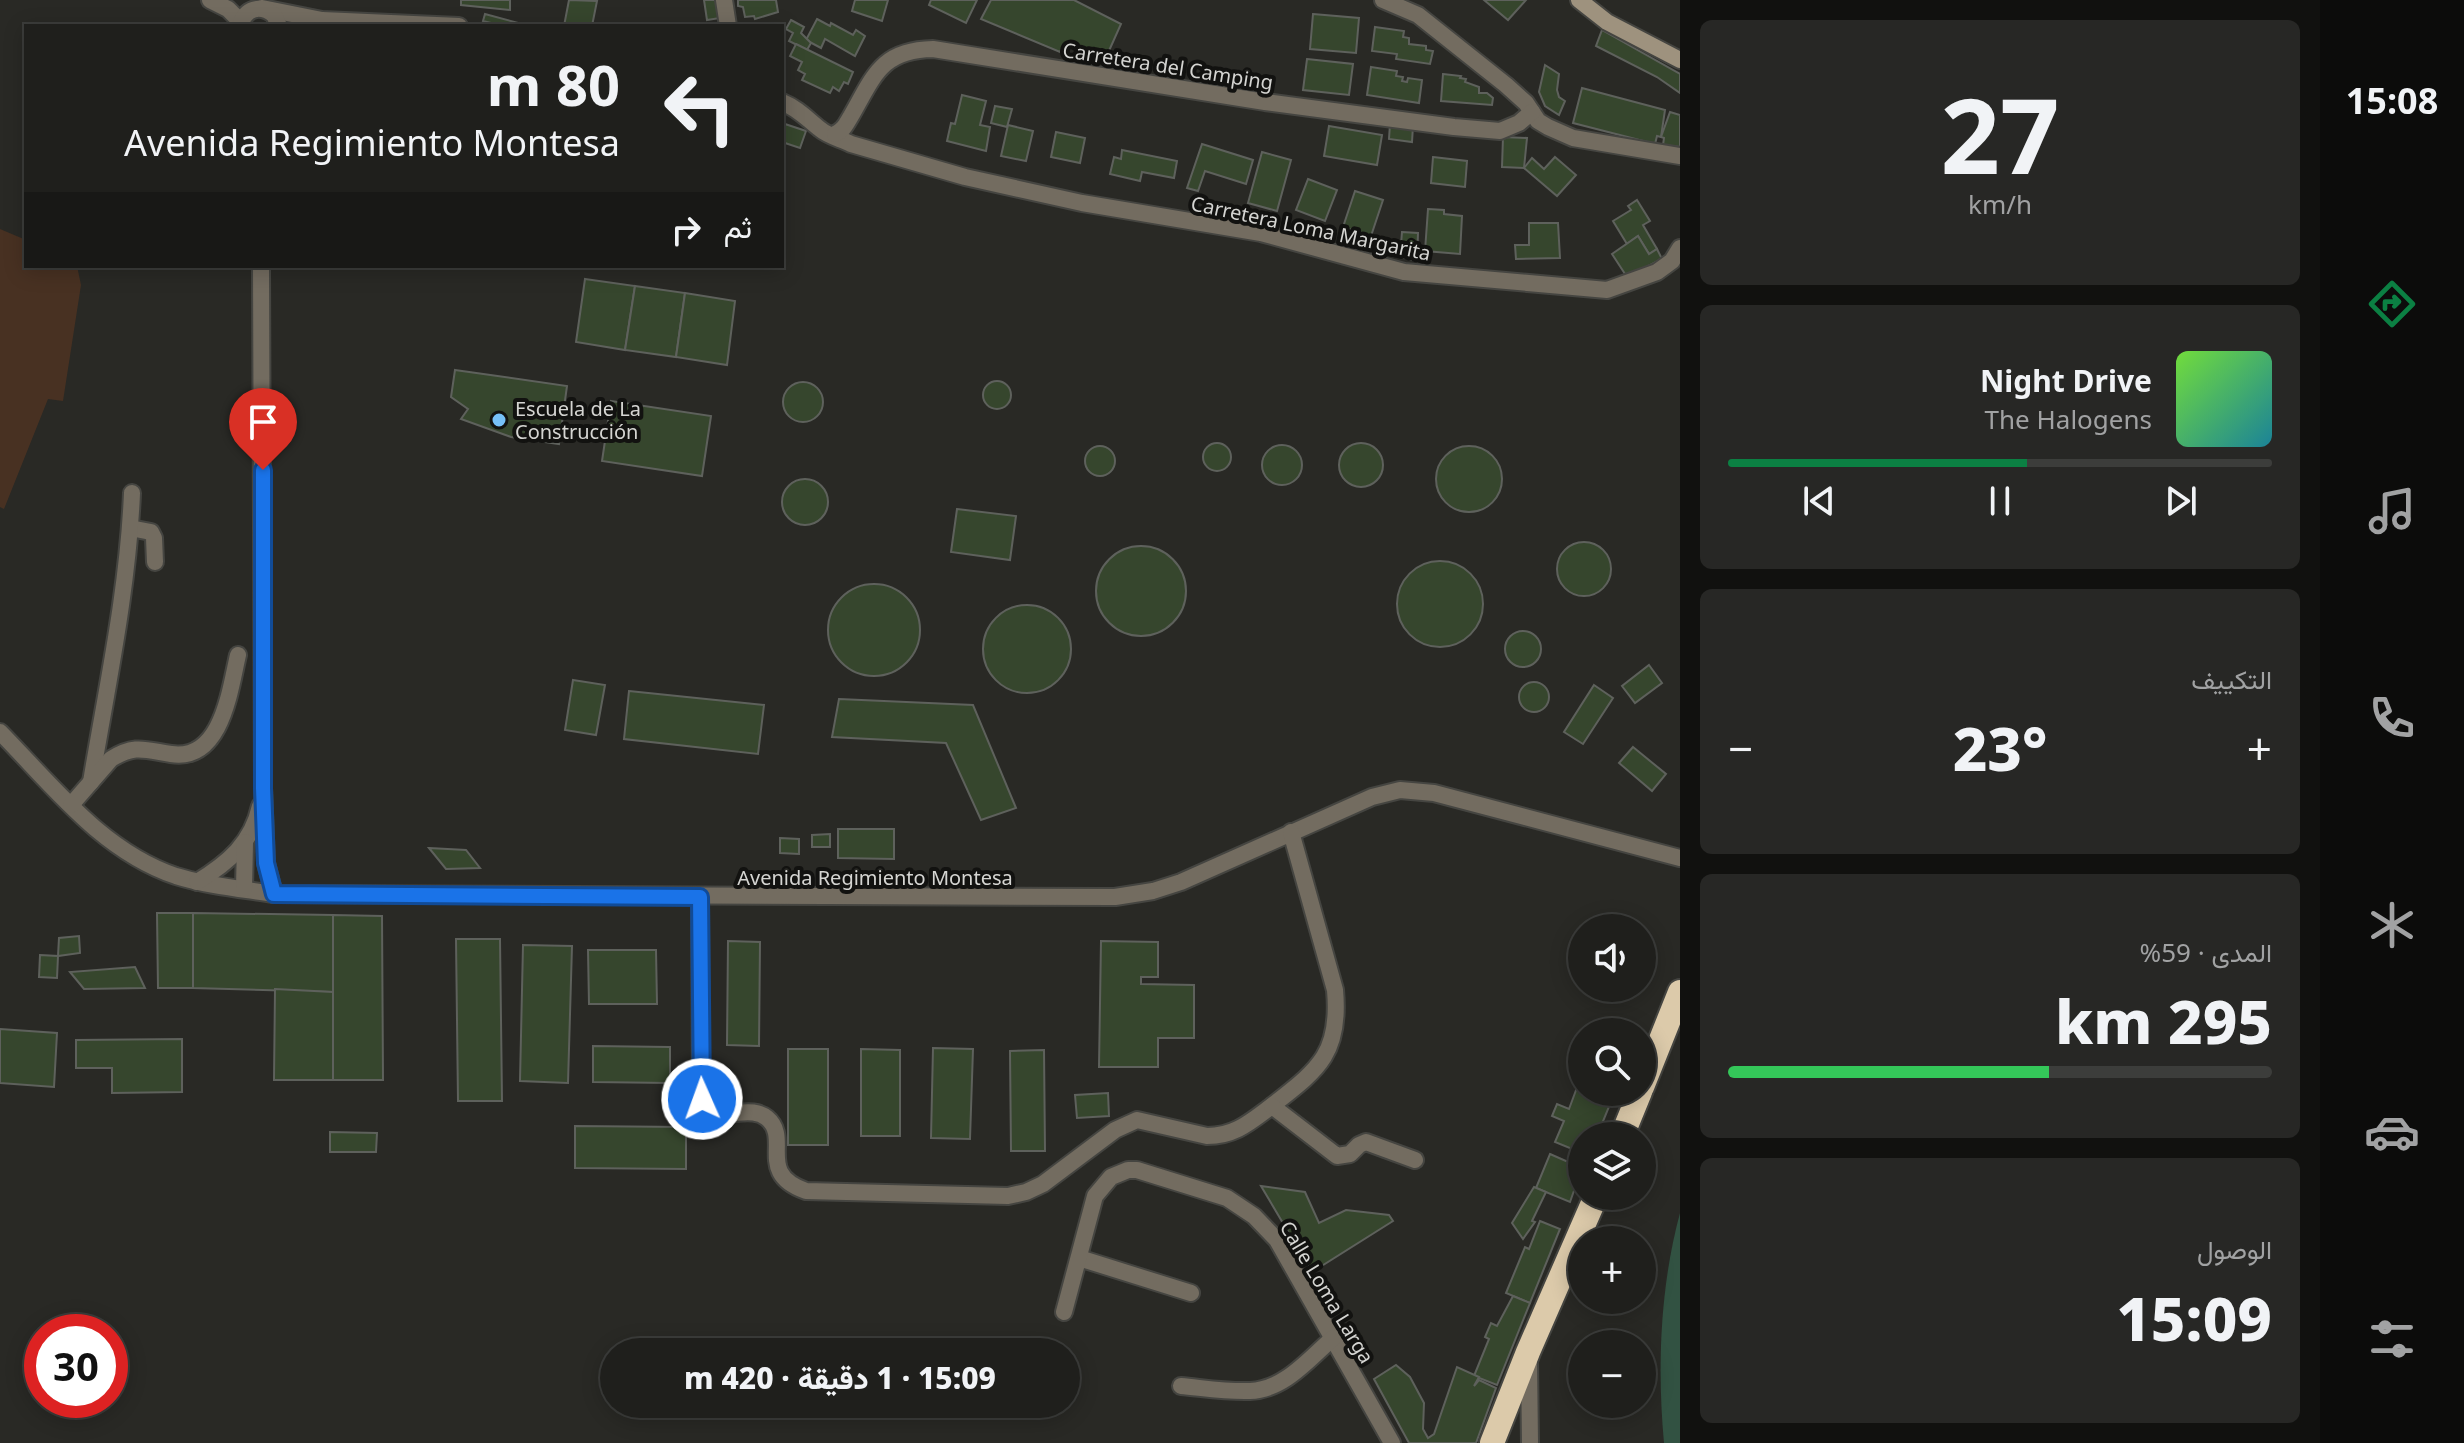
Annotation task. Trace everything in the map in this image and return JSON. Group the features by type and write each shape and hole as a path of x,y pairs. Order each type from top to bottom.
{"highway":[{"path":"1656,1052 1680,992"},
{"path":"1492,1443 1590,1210"}],"street":[{"path":"210,0 228,9 240,24 249,11 262,8 322,20 374,24"},
{"path":"724,0 728,24"},
{"path":"1383,0 1418,15 1506,85 1548,127 1573,138 1680,156"},
{"path":"1579,0 1607,22 1680,60"},
{"path":"262,8 274,15 278,24"},
{"path":"305,24 322,20"},
{"name":"Carretera del Camping","path":"835,134 844,128 877,70 890,58 920,49 1265,102 1469,128 1500,131 1519,123 1532,112"},
{"name":"Carretera Loma Margarita","path":"784,103 800,110 828,134 965,177 1082,203 1261,233 1404,272 1599,290 1618,288 1657,272 1679,253"},
{"path":"261,268 263,788 266,863 274,894"},
{"path":"91,782 120,613 132,493"},
{"path":"130,528 151,532 155,562"},
{"path":"71,805 111,759 125,752 150,749 182,755 204,745 215,731 225,708 238,655"},
{"name":"Avenida Regimiento Montesa","path":"0,732 98,831 131,855 197,882 274,894 1115,897 1153,891 1181,882 1372,797 1411,790 1561,825 1680,858"},
{"path":"197,882 227,863 245,842 257,819 263,788"},
{"path":"700,897 702,1099 715,1112 753,1113 770,1121 782,1177 795,1187 824,1192 1017,1195 1043,1184 1126,1124 1137,1120 1219,1136 1237,1131 1314,1073 1329,1045 1336,1017 1335,990 1291,832"},
{"path":"244,889 245,842"},
{"path":"1272,1106 1337,1156 1350,1154 1366,1142 1415,1160"},
{"name":"Calle Loma Larga","path":"1064,1312 1099,1189 1111,1177 1128,1170 1146,1172 1227,1198 1254,1216 1286,1254 1392,1443"},
{"path":"1079,1258 1191,1293"},
{"path":"1181,1386 1251,1391 1263,1389 1292,1375 1333,1338"},
{"path":"1528,1352 1530,1443"}],"shaded area":[{"path":"0,229 24,239 24,268 77,268 81,285 63,401 48,399 4,509 0,507"},
{"path":"1680,1213 1680,1443 1664,1443 1661,1385 1664,1298"}],"building":[{"path":"461,0 510,0 510,10 461,5"},
{"path":"569,0 597,1 592,24 564,24"},
{"path":"704,0 717,0 720,18 707,20"},
{"path":"738,0 776,0 778,12 755,19 754,16 745,17"},
{"path":"855,0 888,0 882,21 852,11"},
{"path":"931,0 977,0 966,23 929,5"},
{"path":"991,0 1074,0 1121,24 1108,53 1064,44 1060,52 981,19"},
{"path":"1484,0 1526,0 1508,20"},
{"path":"485,14 518,23 495,24 483,21"},
{"path":"1313,14 1359,18 1356,53 1310,49"},
{"path":"817,19 853,35 856,30 865,36 855,56 825,39 821,48 806,40"},
{"path":"791,20 804,27 801,33 811,43 807,50 789,41 793,33 786,29"},
{"path":"1375,27 1404,31 1403,37 1409,38 1409,44 1426,46 1426,50 1433,51 1430,64 1396,59 1397,54 1372,51"},
{"path":"1602,30 1680,74 1680,93 1657,77 1596,46"},
{"path":"796,44 853,72 848,84 844,82 839,91 833,87 830,93 802,80 805,74 798,70 802,62 790,56"},
{"path":"1307,59 1353,64 1349,95 1303,90"},
{"path":"1545,65 1559,74 1557,90 1559,97 1565,101 1559,115 1545,106 1539,92"},
{"path":"1371,67 1397,71 1396,76 1403,77 1402,81 1407,82 1408,78 1422,80 1419,103 1367,95"},
{"path":"1443,74 1461,76 1466,79 1465,82 1479,87 1479,93 1487,93 1493,98 1492,105 1441,101"},
{"path":"1582,88 1665,110 1661,137 1657,136 1655,144 1573,123"},
{"path":"962,95 986,101 980,125 990,127 986,151 947,141"},
{"path":"995,106 1012,109 1007,127 991,123"},
{"path":"1670,112 1680,115 1680,147 1663,145 1664,138 1661,137"},
{"path":"784,124 806,131 800,148 784,143"},
{"path":"1390,124 1413,126 1412,142 1389,139"},
{"path":"1008,125 1033,131 1026,161 1001,156"},
{"path":"1329,126 1382,135 1377,165 1324,156"},
{"path":"1056,132 1085,138 1080,163 1051,157"},
{"path":"1503,137 1527,138 1524,168 1502,167"},
{"path":"1202,144 1253,160 1246,184 1205,171 1198,191 1187,188"},
{"path":"1122,150 1177,161 1174,178 1142,172 1140,181 1110,174 1114,157 1121,159"},
{"path":"1262,152 1291,160 1277,211 1248,203"},
{"path":"1433,157 1467,161 1465,187 1431,183"},
{"path":"1555,157 1576,175 1557,196 1524,168 1532,158 1544,169"},
{"path":"1308,179 1337,190 1325,221 1296,210"},
{"path":"1355,191 1383,200 1371,236 1343,227"},
{"path":"1637,200 1650,221 1643,225 1657,249 1649,254 1638,236 1627,244 1613,221 1631,210 1628,206"},
{"path":"1428,209 1462,216 1460,254 1425,251"},
{"path":"1529,223 1558,223 1560,258 1516,259 1515,245 1529,245"},
{"path":"1402,232 1418,233 1417,261 1400,257"},
{"path":"1638,236 1649,254 1657,249 1662,259 1627,277 1612,254"},
{"path":"585,279 635,286 625,350 576,342"},
{"path":"635,286 685,293 676,357 625,350"},
{"path":"685,293 735,301 727,365 676,357"},
{"path":"455,370 567,386 559,444 511,437 461,419 468,409 451,397"},
{"path":"997,381 1007,385 1011,395 1007,405 997,409 987,405 983,395 987,385"},
{"path":"803,382 817,388 823,402 817,416 803,422 789,416 783,402 789,388"},
{"path":"611,401 711,416 702,476 602,461"},
{"path":"1217,443 1227,447 1231,457 1227,467 1217,471 1207,467 1203,457 1207,447"},
{"path":"1361,443 1376,450 1383,465 1376,480 1361,487 1346,480 1339,465 1346,450"},
{"path":"1282,445 1296,451 1302,465 1296,479 1282,485 1268,479 1262,465 1268,451"},
{"path":"1100,446 1106,447 1114,455 1114,467 1106,475 1100,476 1094,475 1086,467 1085,461 1086,455 1094,447"},
{"path":"1469,446 1482,449 1492,456 1499,466 1502,479 1499,492 1492,502 1482,509 1469,512 1456,509 1446,502 1439,492 1436,479 1439,466 1446,456 1456,449"},
{"path":"805,479 821,486 828,502 821,518 805,525 789,518 782,502 789,486"},
{"path":"957,509 1016,516 1010,560 951,552"},
{"path":"1584,542 1603,550 1611,569 1603,588 1584,596 1565,588 1557,569 1565,550"},
{"path":"1141,546 1166,554 1178,566 1186,591 1178,616 1166,628 1141,636 1116,628 1104,616 1096,591 1104,566 1116,554"},
{"path":"1440,561 1456,565 1470,574 1479,588 1483,604 1479,620 1470,634 1456,643 1440,647 1424,643 1410,634 1401,620 1397,604 1401,588 1410,574 1424,565"},
{"path":"874,584 900,592 912,604 920,630 912,656 900,668 874,676 848,668 836,656 828,630 836,604 848,592"},
{"path":"1027,605 1044,608 1058,618 1068,632 1071,649 1068,666 1058,680 1044,690 1027,693 1010,690 996,680 986,666 983,649 986,632 996,618 1010,608"},
{"path":"1523,631 1536,636 1541,649 1536,662 1523,667 1510,662 1505,649 1510,636"},
{"path":"1649,665 1662,683 1635,703 1622,686"},
{"path":"573,680 605,685 596,735 565,730"},
{"path":"1534,682 1540,683 1548,691 1548,703 1540,711 1534,712 1528,711 1520,703 1519,697 1520,691 1528,683"},
{"path":"1594,685 1613,698 1583,744 1564,732"},
{"path":"629,691 764,705 758,754 624,739"},
{"path":"839,699 973,705 1016,808 981,820 946,743 832,737"},
{"path":"1633,747 1666,774 1652,791 1619,763"},
{"path":"838,829 894,829 894,859 838,858"},
{"path":"830,834 830,847 812,847 812,835"},
{"path":"780,838 799,839 799,854 780,853"},
{"path":"429,848 466,850 480,868 446,869"},
{"path":"157,913 193,913 193,988 158,988"},
{"path":"193,913 333,915 333,992 193,988"},
{"path":"333,915 382,916 383,1080 333,1080"},
{"path":"79,936 80,953 58,956 59,938"},
{"path":"456,939 500,939 502,1101 458,1101"},
{"path":"728,941 760,942 759,1046 727,1045"},
{"path":"1101,941 1158,942 1158,977 1141,977 1141,984 1194,985 1194,1038 1158,1038 1158,1067 1099,1067"},
{"path":"523,945 572,946 568,1083 520,1081"},
{"path":"588,950 656,950 657,1004 589,1004"},
{"path":"40,955 58,956 57,978 39,977"},
{"path":"135,967 145,988 84,989 70,972"},
{"path":"275,989 333,992 333,1080 274,1080"},
{"path":"0,1029 57,1033 54,1087 0,1083"},
{"path":"182,1039 182,1092 112,1093 112,1068 76,1068 76,1040"},
{"path":"593,1046 670,1047 670,1083 593,1082"},
{"path":"933,1048 973,1049 970,1139 931,1138"},
{"path":"788,1049 828,1049 828,1145 788,1145"},
{"path":"861,1049 900,1050 900,1136 861,1136"},
{"path":"1044,1050 1045,1151 1011,1151 1010,1051"},
{"path":"1108,1093 1109,1116 1077,1118 1075,1095"},
{"path":"1557,1104 1569,1109 1570,1106 1609,1106 1603,1122 1568,1122 1568,1147 1555,1142 1564,1121 1552,1116"},
{"path":"575,1126 686,1127 686,1169 575,1168"},
{"path":"330,1132 377,1133 376,1152 330,1152"},
{"path":"1550,1154 1568,1162 1568,1201 1536,1188"},
{"path":"1261,1186 1305,1192 1319,1223 1346,1210 1389,1215 1393,1221 1312,1272"},
{"path":"1534,1187 1546,1192 1532,1221 1535,1222 1523,1239 1512,1223"},
{"path":"1540,1221 1560,1229 1530,1303 1506,1293 1525,1247 1529,1249"},
{"path":"1513,1296 1530,1303 1497,1385 1474,1376 1489,1339 1485,1337 1491,1323 1497,1326"},
{"path":"1396,1365 1410,1377 1424,1403 1423,1429 1428,1438 1434,1434 1457,1367 1479,1377 1474,1386 1479,1380 1496,1388 1476,1443 1409,1443 1374,1379"}],"place":[{"name":"Escuela de La Construcción","path":"499,420"}],"route":[{"path":"263,470 263,788 266,863 274,894 700,897 702,1099"}]}
